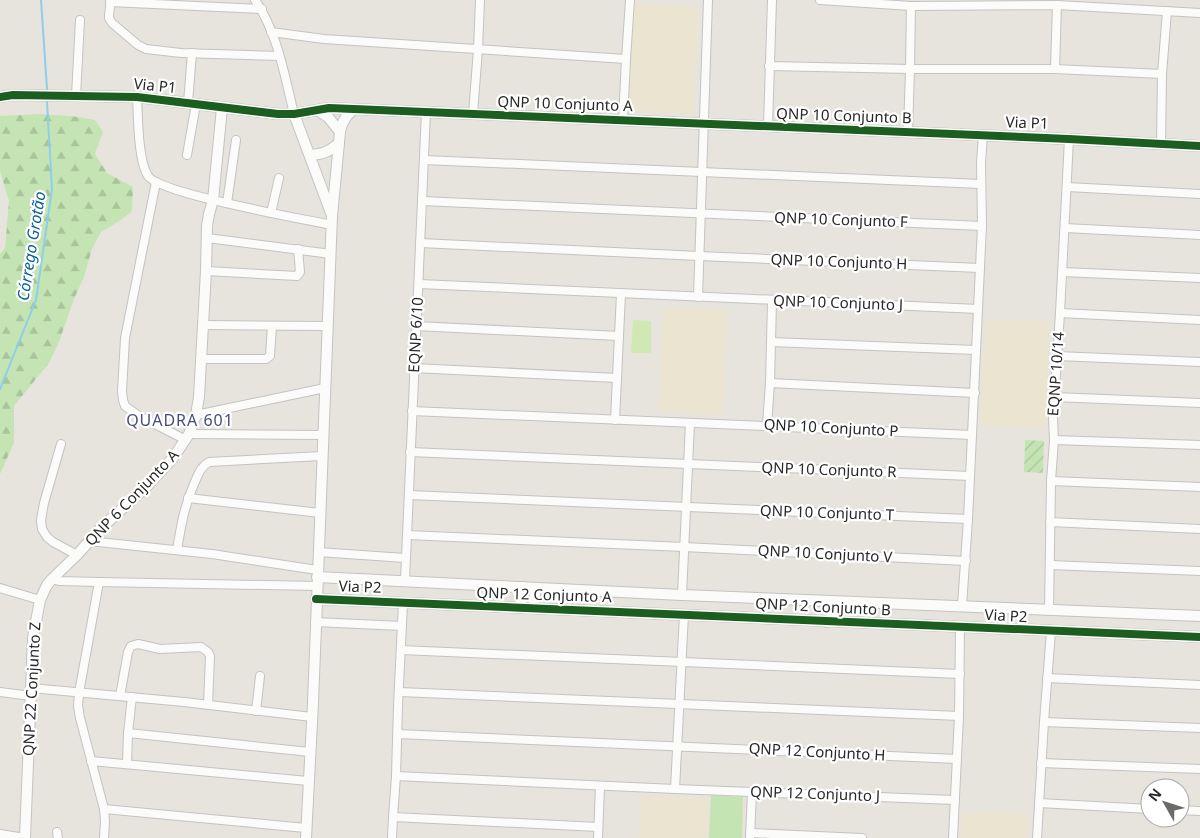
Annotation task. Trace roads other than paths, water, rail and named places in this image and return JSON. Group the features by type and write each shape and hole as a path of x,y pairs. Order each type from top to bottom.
{"street":[{"path":"255,0 262,9 271,32 294,114 302,132 332,221"},
{"path":"474,114 480,0"},
{"path":"623,120 630,0"},
{"path":"698,297 708,0"},
{"path":"768,126 772,0"},
{"path":"820,0 910,6 1057,5 1200,13"},
{"path":"262,9 110,1 109,18 112,23 138,45 153,51 279,56"},
{"path":"1055,69 1057,5"},
{"path":"908,132 910,6"},
{"path":"1161,144 1162,74 1167,11"},
{"path":"76,96 80,20"},
{"path":"271,32 324,38 626,59"},
{"path":"187,155 192,104 192,53"},
{"path":"769,66 1055,69 1162,74"},
{"name":"Via P1","path":"0,92 13,95"},
{"name":"Via P1","path":"0,97 13,95 137,97 278,114 294,114 329,108 354,109"},
{"path":"137,97 143,164 150,180 213,200 272,213 332,221"},
{"name":"QNP 6 Conjunto A","path":"77,555 99,530 147,486 173,458 187,437 196,414 199,397 208,238 207,226 213,200 222,108"},
{"path":"104,808 306,833 332,221 341,124 354,109 426,112"},
{"path":"302,132 306,120 314,110 328,117 339,137"},
{"name":"QNP 10 Conjunto A","path":"426,112 703,124"},
{"name":"EQNP 6/10","path":"405,580 426,112"},
{"name":"QNP 10 Conjunto B","path":"703,124 983,135"},
{"path":"962,606 975,393 982,226 983,135"},
{"name":"Via P1","path":"983,135 1200,146"},
{"path":"310,155 331,151 339,137"},
{"name":"EQNP 10/14","path":"1049,610 1053,418 1069,139"},
{"path":"227,203 236,140"},
{"path":"424,160 981,184"},
{"path":"272,213 279,178"},
{"path":"156,182 125,338 122,391 126,406 139,416 187,437 323,435"},
{"path":"1067,188 1200,194"},
{"name":"QNP 10 Conjunto F","path":"422,201 982,226"},
{"path":"1065,228 1200,235"},
{"path":"208,238 331,254"},
{"name":"QNP 10 Conjunto H","path":"420,243 980,268"},
{"path":"206,271 297,276 300,272 298,249"},
{"path":"1062,272 1200,278"},
{"name":"QNP 10 Conjunto J","path":"419,284 978,309"},
{"path":"615,420 621,294"},
{"path":"767,425 772,301"},
{"path":"1060,314 1200,320"},
{"path":"203,325 328,326"},
{"path":"201,360 264,360 270,356 272,326"},
{"path":"416,326 619,336"},
{"path":"771,342 976,350"},
{"path":"1057,356 1200,362"},
{"path":"414,368 617,378"},
{"path":"770,383 975,393"},
{"path":"196,414 325,388"},
{"path":"1054,397 1200,403"},
{"name":"QNP 10 Conjunto P","path":"412,411 972,435"},
{"path":"682,595 690,423"},
{"path":"1054,440 1200,445"},
{"path":"61,444 44,503 41,520 42,529 53,542 77,555"},
{"name":"QNP 10 Conjunto R","path":"410,452 970,476"},
{"path":"177,550 182,518 188,498 201,468 209,462 322,456"},
{"path":"1051,481 1200,487"},
{"name":"QNP 10 Conjunto T","path":"409,495 968,519"},
{"path":"188,498 320,513"},
{"path":"1050,522 1200,529"},
{"name":"QNP 10 Conjunto V","path":"407,536 966,561"},
{"path":"89,541 212,554 317,578"},
{"path":"318,552 405,558"},
{"name":"QNP 22 Conjunto Z","path":"25,838 33,638 40,600 47,585 77,555"},
{"path":"1050,565 1200,571"},
{"path":"52,579 59,581 99,582 317,578"},
{"name":"Via P2","path":"317,578 405,580 682,595 1200,616"},
{"path":"99,582 78,706 104,808 104,838"},
{"path":"520,608 523,587"},
{"path":"0,588 40,600"},
{"path":"534,608 536,588"},
{"name":"Via P2","path":"316,599 403,603"},
{"path":"827,622 832,618 834,612 833,606 829,601"},
{"path":"844,622 843,610 847,602"},
{"path":"392,838 403,603"},
{"name":"QNP 12 Conjunto A","path":"403,603 684,614"},
{"path":"675,789 684,614"},
{"name":"QNP 12 Conjunto B","path":"684,614 960,627"},
{"path":"315,622 402,626"},
{"path":"953,838 959,716 960,627"},
{"name":"Via P2","path":"960,627 1199,636"},
{"path":"1037,838 1051,631"},
{"path":"120,696 128,652 131,646 138,644 160,649 201,647 210,656 208,705"},
{"path":"401,650 960,674"},
{"path":"256,711 260,676"},
{"path":"1047,678 1200,685"},
{"path":"0,692 79,693 120,696 312,717"},
{"path":"400,692 959,716"},
{"path":"127,764 132,697"},
{"path":"1044,722 1200,728"},
{"path":"128,733 310,752"},
{"name":"QNP 12 Conjunto H","path":"398,734 957,759"},
{"path":"91,762 308,781"},
{"path":"1041,763 1200,769"},
{"name":"QNP 12 Conjunto J","path":"396,776 956,800"},
{"path":"598,838 600,786"},
{"path":"752,792 750,836 862,838"},
{"path":"1039,803 1140,808"},
{"path":"393,817 598,827"},
{"path":"0,834 25,838"}],"waterway":[{"name":"Córrego Grotão","path":"41,0 47,89"},
{"name":"Córrego Grotão","path":"0,389 36,300 52,189 47,102"}],"district":[{"name":"QUADRA 601","path":"180,420"}]}
